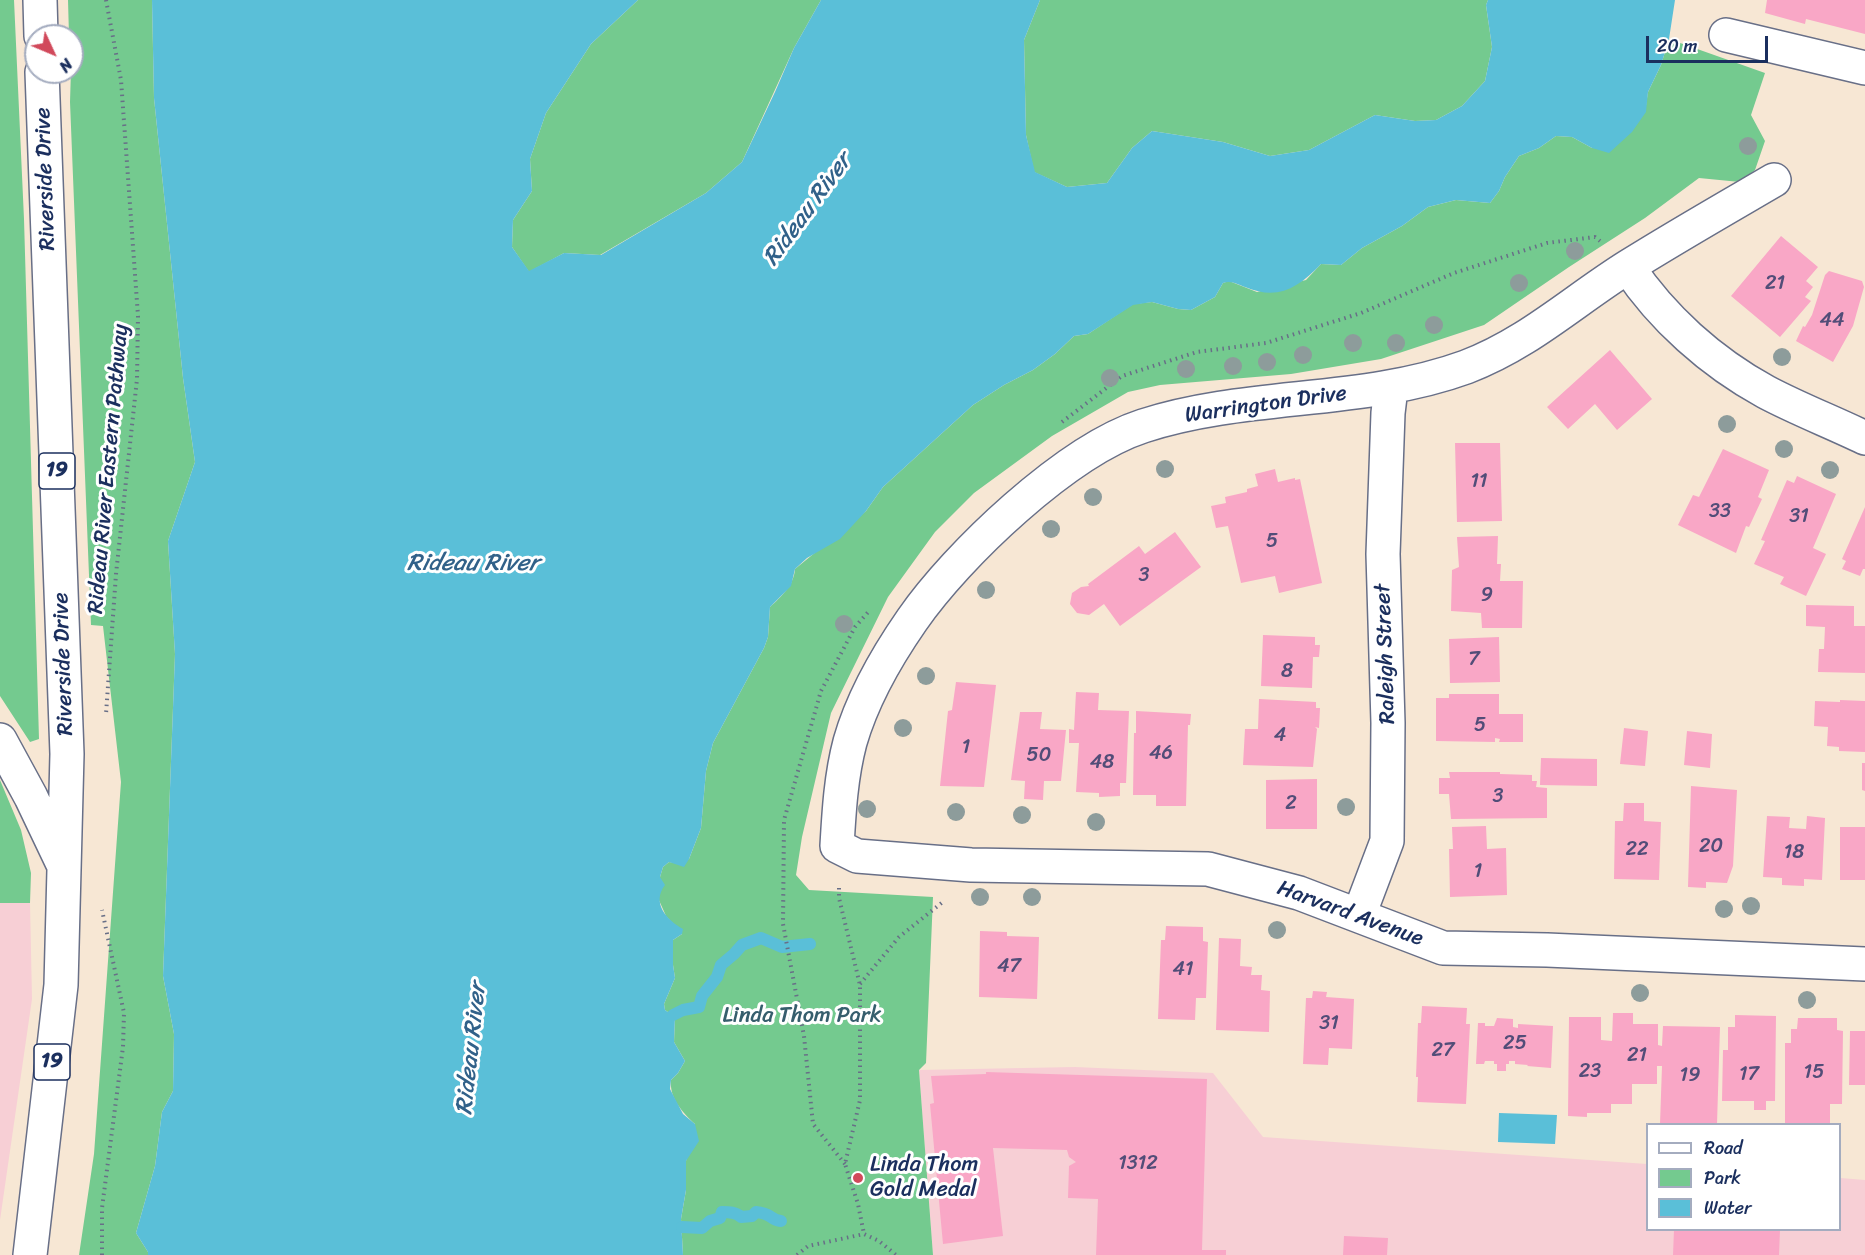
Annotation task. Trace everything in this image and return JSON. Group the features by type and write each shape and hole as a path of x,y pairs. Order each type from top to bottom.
{"street":[{"path":"40,0 41,24"},
{"path":"1726,34 1865,68"},
{"name":"Riverside Drive","path":"30,1255 61,985 68,754 42,84"},
{"name":"Warrington Drive","path":"837,846 839,796 851,740 876,678 913,619 950,574 1031,495 1072,463 1140,427 1218,407 1391,388 1466,366 1511,347 1628,267 1774,180"},
{"path":"1628,267 1647,296 1710,356 1765,391 1865,438"},
{"name":"Raleigh Street","path":"1359,915 1387,841 1388,723 1383,554 1391,388"},
{"path":"0,740 31,797 65,869"},
{"name":"Harvard Avenue","path":"837,846 857,856 971,865 1208,869 1299,893 1443,948 1547,950 1865,964"}],"path":[{"name":"Rideau River Eastern Pathway","path":"105,0 121,80 138,316 137,379 116,574 106,724"},
{"path":"1056,428 1082,405 1122,376 1197,352 1266,343 1361,313 1454,273 1547,243 1595,237 1628,267"},
{"path":"864,1234 858,1204 845,1164 813,1124 804,1036 783,924 784,820 821,691 855,627 878,602"},
{"path":"837,846 839,898 860,985 860,1100 845,1164"},
{"path":"860,985 899,937 960,887 971,865"},
{"path":"99,930 102,906 124,1013 123,1047 102,1208 102,1255"},
{"path":"797,1255 808,1246 864,1234 879,1241 896,1255"}],"shaded area":[{"path":"0,903 30,903 32,999 0,1220"},
{"path":"1075,1067 1213,1073 1263,1137 1646,1164 1646,1231 1841,1231 1841,1178 1865,1180 1865,1255 933,1255 919,1070"}],"green space":[{"path":"0,0 14,0 24,219 39,739 30,742 0,696"},
{"path":"68,0 152,0 154,98 183,378 195,462 168,541 175,654 163,976 174,1034 173,1091 162,1112 155,1166 136,1233 148,1255 79,1255 94,1154 121,782 103,626 91,625 70,102 71,84 84,84 84,24 69,24"},
{"path":"638,0 821,0 794,48 742,162 706,193 600,255 564,253 529,272 512,247 513,220 532,191 530,159 546,113 591,44"},
{"path":"1040,0 1488,0 1486,5 1492,47 1485,81 1462,106 1436,120 1415,121 1375,115 1309,150 1270,156 1223,142 1152,131 1132,148 1107,183 1067,187 1034,172 1026,135 1024,40"},
{"name":"Linda Thom Park","path":"1669,39 1765,73 1751,115 1765,141 1755,170 1740,182 1699,178 1645,218 1484,325 1381,359 1291,374 1160,385 1128,392 1052,436 974,493 935,532 888,597 831,713 802,837 796,875 809,890 933,897 926,1063 919,1070 933,1255 683,1255 681,1219 686,1190 686,1161 695,1124 678,1105 671,1087 671,1080 685,1061 674,1042 675,1017 665,1010 664,1004 675,978 673,940 682,934 666,916 658,898 660,877 663,867 669,862 676,863 689,859 701,828 706,771 713,743 764,648 768,637 770,607 790,585 795,569 866,511 883,487 973,405 1033,370 1074,336 1088,334 1133,304 1152,302 1191,310 1215,297 1223,283 1229,281 1257,292 1306,280 1321,264 1341,265 1362,248 1402,226 1428,207 1456,200 1490,203 1519,156 1539,148 1556,136 1572,137 1592,148 1645,112 1648,92 1661,65"},
{"path":"0,780 21,830 31,873 30,903 0,903"}],"water":[{"name":"Rideau River","path":"152,0 638,0 591,44 546,113 530,159 532,191 513,220 512,247 529,271 564,253 601,255 706,193 742,162 794,48 821,0 1040,0 1024,40 1026,135 1035,172 1067,187 1107,183 1132,148 1152,131 1223,142 1270,156 1309,150 1375,115 1415,121 1436,120 1462,106 1485,81 1492,47 1486,5 1488,0 1675,0 1669,39 1661,65 1648,92 1646,112 1632,132 1609,153 1592,148 1572,137 1556,136 1539,148 1519,156 1490,203 1456,200 1428,207 1402,226 1362,248 1341,265 1321,264 1304,280 1287,290 1268,293 1226,282 1223,283 1215,297 1191,310 1152,302 1133,305 1088,334 1074,336 1033,370 973,405 883,487 866,511 840,539 807,558 795,569 791,586 770,607 768,637 764,648 713,743 706,771 701,828 689,859 684,867 669,862 663,867 660,877 665,885 661,892 660,904 671,921 683,929 682,934 673,940 675,978 664,1004 665,1010 675,1017 674,1042 685,1061 671,1080 670,1089 683,1114 695,1124 699,1141 686,1161 686,1190 681,1219 683,1255 148,1255 136,1233 155,1166 162,1112 173,1091 174,1034 163,976 175,654 168,541 195,462 183,378 154,98"},
{"path":"1499,1113 1557,1115 1555,1144 1498,1142"}],"building":[{"path":"1767,0 1865,0 1865,34 1806,19 1805,24 1765,13"},
{"path":"1781,236 1818,267 1806,281 1813,287 1805,297 1811,301 1780,337 1731,296"},
{"path":"1829,271 1862,281 1864,287 1853,326 1833,362 1796,341 1803,326 1805,327 1812,315 1825,275"},
{"path":"1610,350 1652,399 1617,430 1595,404 1568,429 1547,407"},
{"path":"1455,443 1500,443 1502,521 1457,522"},
{"path":"1723,449 1769,470 1758,497 1762,499 1749,527 1746,526 1736,553 1678,525 1693,495 1699,497"},
{"path":"1275,469 1278,482 1300,479 1322,583 1279,593 1275,576 1241,583 1228,526 1216,528 1211,506 1226,503 1225,497 1247,492 1247,489 1258,486 1255,474"},
{"path":"1797,476 1836,494 1813,548 1826,554 1806,596 1780,584 1784,577 1754,564 1765,541 1761,540 1787,480 1794,483"},
{"path":"1865,507 1865,569 1860,576 1842,569 1846,561 1842,559"},
{"path":"1175,532 1201,567 1120,626 1104,604 1089,615 1077,613 1070,604 1072,593 1081,587 1089,586 1088,584 1139,546 1145,554"},
{"path":"1498,536 1497,564 1501,564 1500,581 1523,581 1522,628 1482,628 1481,613 1451,611 1452,570 1459,567 1457,537"},
{"path":"1806,605 1854,606 1854,626 1865,626 1865,673 1818,672 1819,649 1824,649 1825,627 1806,626"},
{"path":"1263,635 1315,637 1315,645 1320,645 1319,657 1313,657 1312,688 1261,686"},
{"path":"1499,637 1500,682 1450,683 1449,639"},
{"path":"956,682 996,685 984,787 940,786 948,711 952,710"},
{"path":"1076,692 1099,693 1098,710 1129,711 1126,783 1120,783 1120,796 1099,797 1099,793 1076,792 1079,743 1069,743 1069,729 1074,730"},
{"path":"1449,694 1499,694 1499,714 1523,714 1523,742 1499,742 1500,739 1495,738 1495,742 1436,741 1436,698 1449,698"},
{"path":"1259,699 1316,702 1316,708 1320,708 1319,728 1315,727 1317,729 1313,767 1243,765 1245,729 1258,729"},
{"path":"1840,700 1865,701 1865,752 1839,751 1839,747 1827,746 1828,727 1814,726 1815,701 1840,702"},
{"path":"1136,711 1191,714 1190,725 1188,725 1186,806 1156,806 1156,795 1133,795"},
{"path":"1020,712 1042,712 1040,729 1066,730 1061,781 1044,781 1043,800 1024,799 1025,781 1011,780"},
{"path":"1624,728 1648,731 1645,766 1620,764"},
{"path":"1687,731 1712,734 1710,768 1684,765"},
{"path":"1541,758 1597,759 1597,786 1540,785"},
{"path":"1862,763 1865,763 1865,791 1862,790"},
{"path":"1449,772 1500,772 1500,774 1532,775 1532,781 1537,781 1536,787 1547,788 1547,818 1451,819 1449,794 1439,794 1439,778 1450,778"},
{"path":"1317,779 1317,829 1266,829 1266,780"},
{"path":"1691,786 1737,790 1733,866 1727,883 1706,882 1706,888 1688,887"},
{"path":"1624,803 1644,803 1644,821 1661,822 1659,880 1614,879 1615,821 1623,821"},
{"path":"1767,816 1790,817 1789,828 1806,829 1807,816 1825,818 1822,880 1804,879 1804,886 1782,885 1782,878 1763,877"},
{"path":"1486,826 1487,849 1506,848 1507,895 1450,897 1449,849 1453,849 1452,827"},
{"path":"1840,827 1865,827 1865,880 1840,880"},
{"path":"1166,926 1203,927 1203,941 1208,942 1206,998 1196,998 1195,1020 1158,1019 1161,940 1165,940"},
{"path":"980,931 1007,932 1007,936 1039,937 1037,999 979,997"},
{"path":"1219,938 1241,939 1240,966 1252,967 1251,975 1262,975 1261,990 1270,991 1269,1032 1216,1030"},
{"path":"1313,991 1327,992 1326,997 1354,999 1352,1049 1329,1048 1328,1065 1303,1064 1306,998 1312,998"},
{"path":"1422,1006 1467,1008 1466,1024 1470,1024 1466,1104 1417,1102 1418,1023 1421,1023"},
{"path":"1613,1013 1633,1013 1633,1024 1658,1024 1658,1045 1662,1046 1663,1026 1720,1027 1717,1123 1660,1123 1662,1066 1657,1066 1657,1084 1632,1084 1632,1104 1611,1104 1611,1113 1587,1113 1587,1117 1568,1116 1569,1017 1601,1017 1601,1040 1612,1041"},
{"path":"1735,1015 1776,1016 1775,1101 1766,1101 1766,1110 1754,1110 1754,1101 1722,1101 1723,1050 1728,1050 1728,1027 1735,1027"},
{"path":"1497,1018 1513,1019 1513,1027 1518,1028 1518,1024 1553,1026 1551,1068 1515,1064 1515,1061 1509,1061 1509,1064 1506,1064 1506,1071 1497,1071 1497,1064 1494,1064 1494,1061 1476,1064 1478,1023 1494,1026"},
{"path":"1798,1018 1837,1018 1837,1030 1843,1031 1842,1104 1830,1104 1830,1123 1785,1123 1785,1043 1791,1043 1791,1029 1797,1029"},
{"path":"1850,1031 1865,1031 1865,1085 1849,1085"},
{"path":"986,1072 1207,1079 1202,1250 1226,1250 1226,1255 1096,1255 1098,1199 1068,1198 1069,1166 1076,1162 1069,1157 1067,1150 993,1148 1003,1236 943,1244 930,1104 934,1103 931,1076 986,1074"},
{"path":"1674,1231 1780,1231 1779,1255 1673,1255"},
{"path":"1344,1236 1388,1238 1387,1255 1343,1255"}],"waterway":[{"path":"673,1015 683,1010 699,1007 702,996 717,977 721,965 742,945 761,938 782,947 810,944"},
{"path":"682,1227 702,1228 710,1221 720,1218 722,1212 735,1213 741,1217 752,1216 756,1212 781,1221"}],"place":[{"name":"Linda Thom Gold Medal","path":"858,1178"}]}
